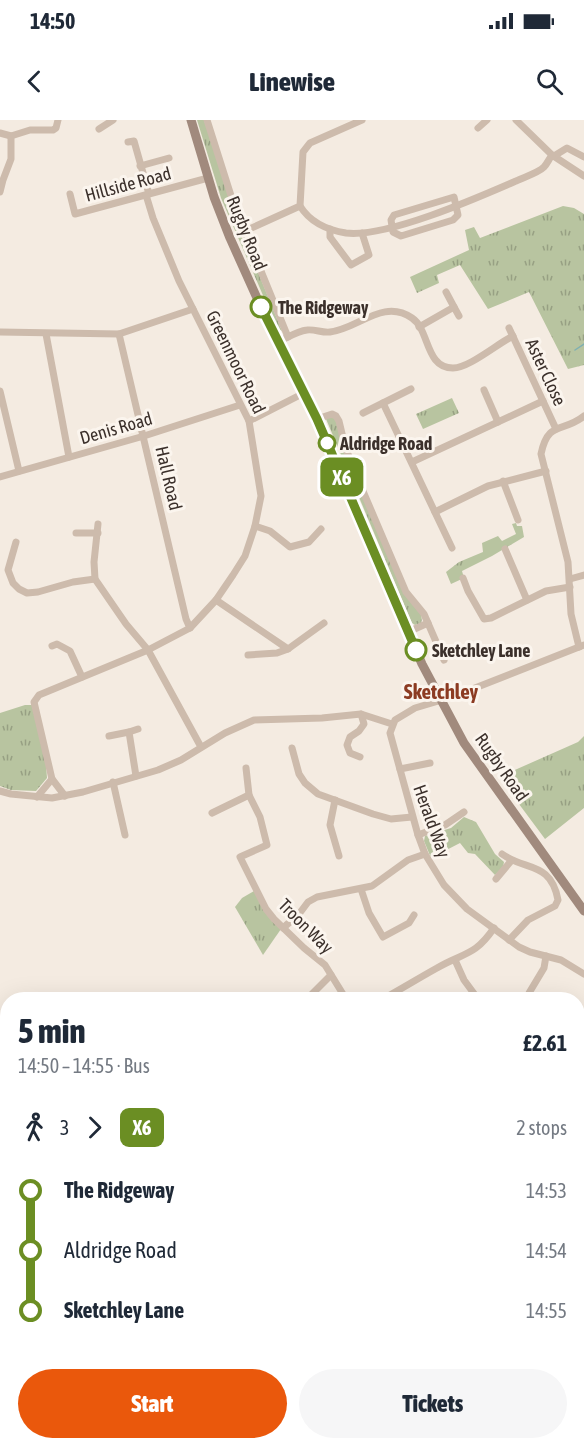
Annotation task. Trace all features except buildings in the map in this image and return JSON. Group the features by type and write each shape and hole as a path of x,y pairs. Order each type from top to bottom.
{"main road":[{"name":"Rugby Road","path":"191,120 208,178 230,238 317,419 408,632 440,700 464,743 552,863 584,911"}],"street":[{"path":"0,133 11,136 30,130 53,130 58,120"},
{"path":"99,129 113,120"},
{"path":"207,120 245,231 288,338"},
{"path":"362,120 310,143 303,152 300,206 304,213 318,224 346,233 362,233 392,227 456,206 544,168 553,156 567,148 584,157"},
{"path":"478,128 487,120"},
{"path":"516,120 553,156 584,176"},
{"path":"0,192 1,179 11,159 11,136"},
{"name":"Greenmoor Road","path":"52,779 34,702 39,695 148,650 190,628 216,600 245,556 255,526 261,496 249,421 166,252 147,195 134,141 128,142"},
{"path":"140,166 169,158"},
{"name":"Hillside Road","path":"70,194 75,214 208,178"},
{"path":"245,231 300,206"},
{"path":"392,227 393,232 401,236 453,219 458,215 456,206"},
{"path":"330,229 330,237 351,265 369,255 362,233"},
{"path":"446,292 459,316"},
{"path":"419,327 454,307"},
{"path":"0,332 119,334 193,309"},
{"path":"278,342 308,330 330,332 391,310 411,317 419,327 435,360 444,367 452,368 462,366 513,336"},
{"name":"Aster Close","path":"509,328 556,429"},
{"path":"46,334 69,457"},
{"name":"Hall Road","path":"119,334 190,628"},
{"path":"363,413 411,389"},
{"path":"484,390 498,422"},
{"path":"0,391 19,471"},
{"path":"249,421 304,393"},
{"path":"412,462 543,401"},
{"path":"383,403 435,512 446,541 452,548"},
{"name":"Denis Road","path":"0,477 144,436 240,405"},
{"path":"317,419 332,414 339,421 354,470 406,592 424,614 440,658"},
{"path":"0,791 37,797 65,796 158,770 181,760 225,733 254,720 322,718 361,714 393,724 409,711 581,646 571,614 568,562 542,454 544,440 550,432 584,416"},
{"path":"435,512 488,486 546,471"},
{"path":"503,482 518,520"},
{"path":"98,524 94,562 95,579 126,624 148,650 201,747"},
{"path":"255,526 270,531 290,547 309,542 321,529"},
{"path":"76,533 98,533"},
{"path":"16,542 8,570 13,583 27,593 95,579"},
{"path":"505,549 528,600"},
{"path":"463,578 484,619 491,618 584,575"},
{"path":"216,600 288,649"},
{"path":"248,655 277,653 288,649 324,623"},
{"path":"408,632 428,623"},
{"path":"52,646 57,644 70,651 82,676"},
{"path":"360,757 350,753 347,745 350,737 364,724 361,714"},
{"name":"Herald Way","path":"393,724 390,733 411,817 425,854 438,877 467,909 509,940 525,950 571,964 584,974"},
{"path":"109,736 138,729"},
{"path":"129,732 136,776"},
{"path":"292,748 299,774 305,783 318,794 391,819 411,817"},
{"path":"400,769 430,764"},
{"path":"212,813 249,795 246,768"},
{"path":"37,797 52,779 65,796"},
{"path":"113,782 125,835"},
{"name":"Troon Way","path":"249,795 260,817 267,845 240,856 266,909 283,928 325,965 342,992"},
{"path":"335,800 330,825 339,856"},
{"path":"418,835 445,825 464,812"},
{"path":"283,928 299,914 308,902 317,897 372,886 408,860 425,854"},
{"path":"502,854 512,861 535,867 544,873 552,882 558,900 555,906 528,920 509,940"},
{"path":"496,879 512,861"},
{"path":"361,889 369,913 383,937 410,923 414,915"},
{"path":"395,992 478,948 495,928"},
{"path":"530,992 544,968 546,956"},
{"path":"455,960 464,980 473,992"},
{"path":"314,992 331,975"}],"green space":[{"path":"197,120 204,120 240,227 240,236 245,240 282,331 277,328 221,198"},
{"path":"563,206 574,208 584,214 584,365 568,369 529,292 488,309 460,265 437,275 439,283 417,293 410,277 469,250 465,230 474,227 480,238"},
{"path":"452,398 459,413 423,429 416,414"},
{"path":"335,417 406,593 420,611 421,623 415,625 412,623 326,419"},
{"path":"516,523 517,526 522,526 524,537 462,571 464,578 451,584 446,572 459,562 483,552 482,543 498,536 502,541 516,534 512,524"},
{"path":"32,705 46,765 47,778 36,791 11,790 0,786 0,713"},
{"path":"584,736 584,808 545,839 499,777 578,742"},
{"path":"464,817 476,822 495,854 504,862 503,867 495,875 475,854 468,853 460,843 431,858 424,841 425,836 451,828"},
{"path":"254,891 281,929 263,955 235,907 242,898"}],"waterway":[{"path":"575,350 584,344"}],"bus line":[{"name":"X6","path":"261,307 317,419 416,650"}],"place":[{"name":"The Ridgeway","path":"261,307"},
{"name":"Aldridge Road","path":"327,443"},
{"name":"Sketchley Lane","path":"416,650"}],"district":[{"name":"Sketchley","path":"441,691"}]}
